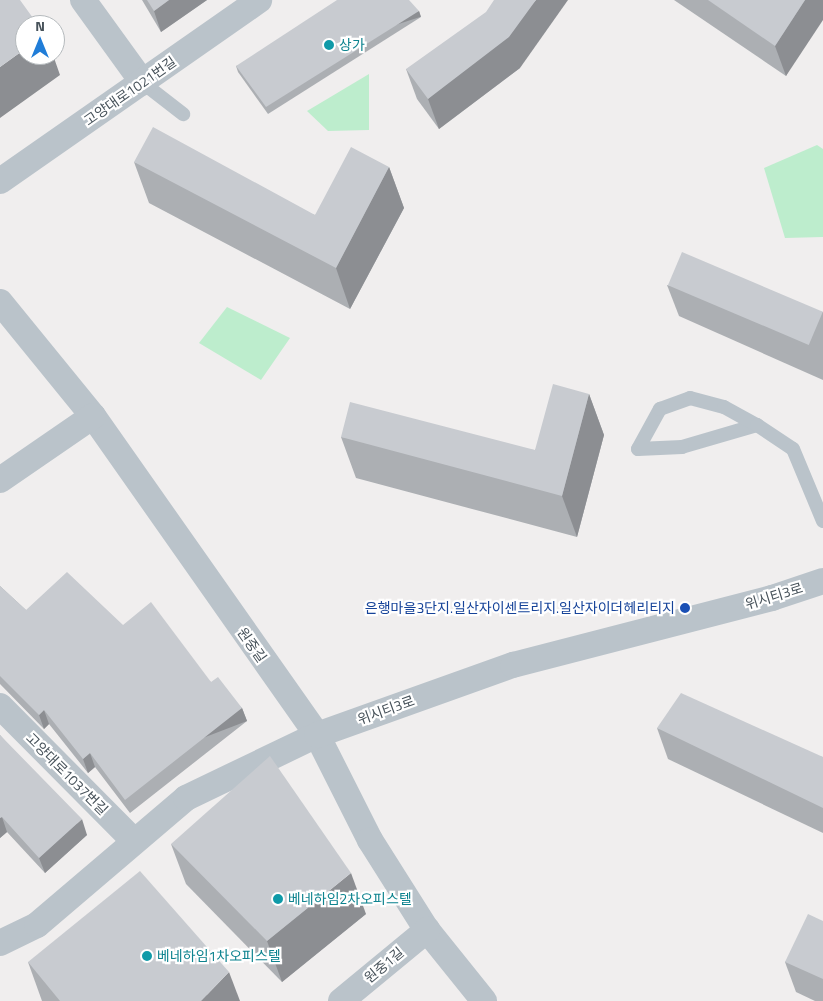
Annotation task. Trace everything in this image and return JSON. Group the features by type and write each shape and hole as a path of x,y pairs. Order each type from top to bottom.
{"street":[{"path":"84,0 143,83"},
{"name":"고양대로1021번길","path":"0,181 143,83 259,0"},
{"name":"원중길","path":"0,302 93,416 317,735 370,840 427,930 484,1001"},
{"path":"0,480 93,416"},
{"name":"위시티3로","path":"0,943 37,925 186,798 317,735 512,665 772,598 823,581"},
{"name":"고양대로1037번길","path":"0,706 134,841"},
{"name":"원중1길","path":"341,1001 427,930"}],"lane":[{"path":"143,83 183,114"},
{"path":"757,425 682,447 638,449 660,409 690,398 724,406 757,425 793,449 823,520"}],"green space":[{"path":"369,74 369,130 328,131 307,111"},
{"path":"817,145 823,149 823,237 785,238 764,168"},
{"path":"227,307 290,338 261,380 199,343"}],"building":[{"path":"0,0 20,0 31,15 15,15 15,56 0,67"},
{"path":"147,0 169,0 154,11"},
{"name":"상가","path":"337,0 409,0 419,11 266,107 236,66"},
{"path":"494,0 536,0 509,37 428,99 406,69 486,12"},
{"path":"708,0 805,0 775,46"},
{"path":"153,127 315,215 351,147 389,167 336,268 134,162"},
{"path":"682,252 823,312 809,345 668,285"},
{"path":"553,384 589,394 562,496 341,437 350,402 535,450"},
{"path":"67,572 123,625 151,602 211,682 218,677 242,708 125,800 90,753 83,759 44,710 39,715 0,676 0,586 26,610"},
{"path":"681,693 823,757 823,808 657,728"},
{"path":"0,735 82,819 39,858 2,817 0,818"},
{"name":"베네하임2차오피스텔","path":"270,756 351,873 267,941 171,844"},
{"path":"140,871 229,972 201,1001 60,1001 28,962"},
{"path":"808,914 823,921 823,979 785,962"}],"place":[{"name":"상가","path":"329,45"},
{"name":"은행마을3단지.일산자이센트리지.일산자이더헤리티지","path":"685,608"},
{"name":"베네하임2차오피스텔","path":"278,899"},
{"name":"베네하임1차오피스텔","path":"147,956"}]}
